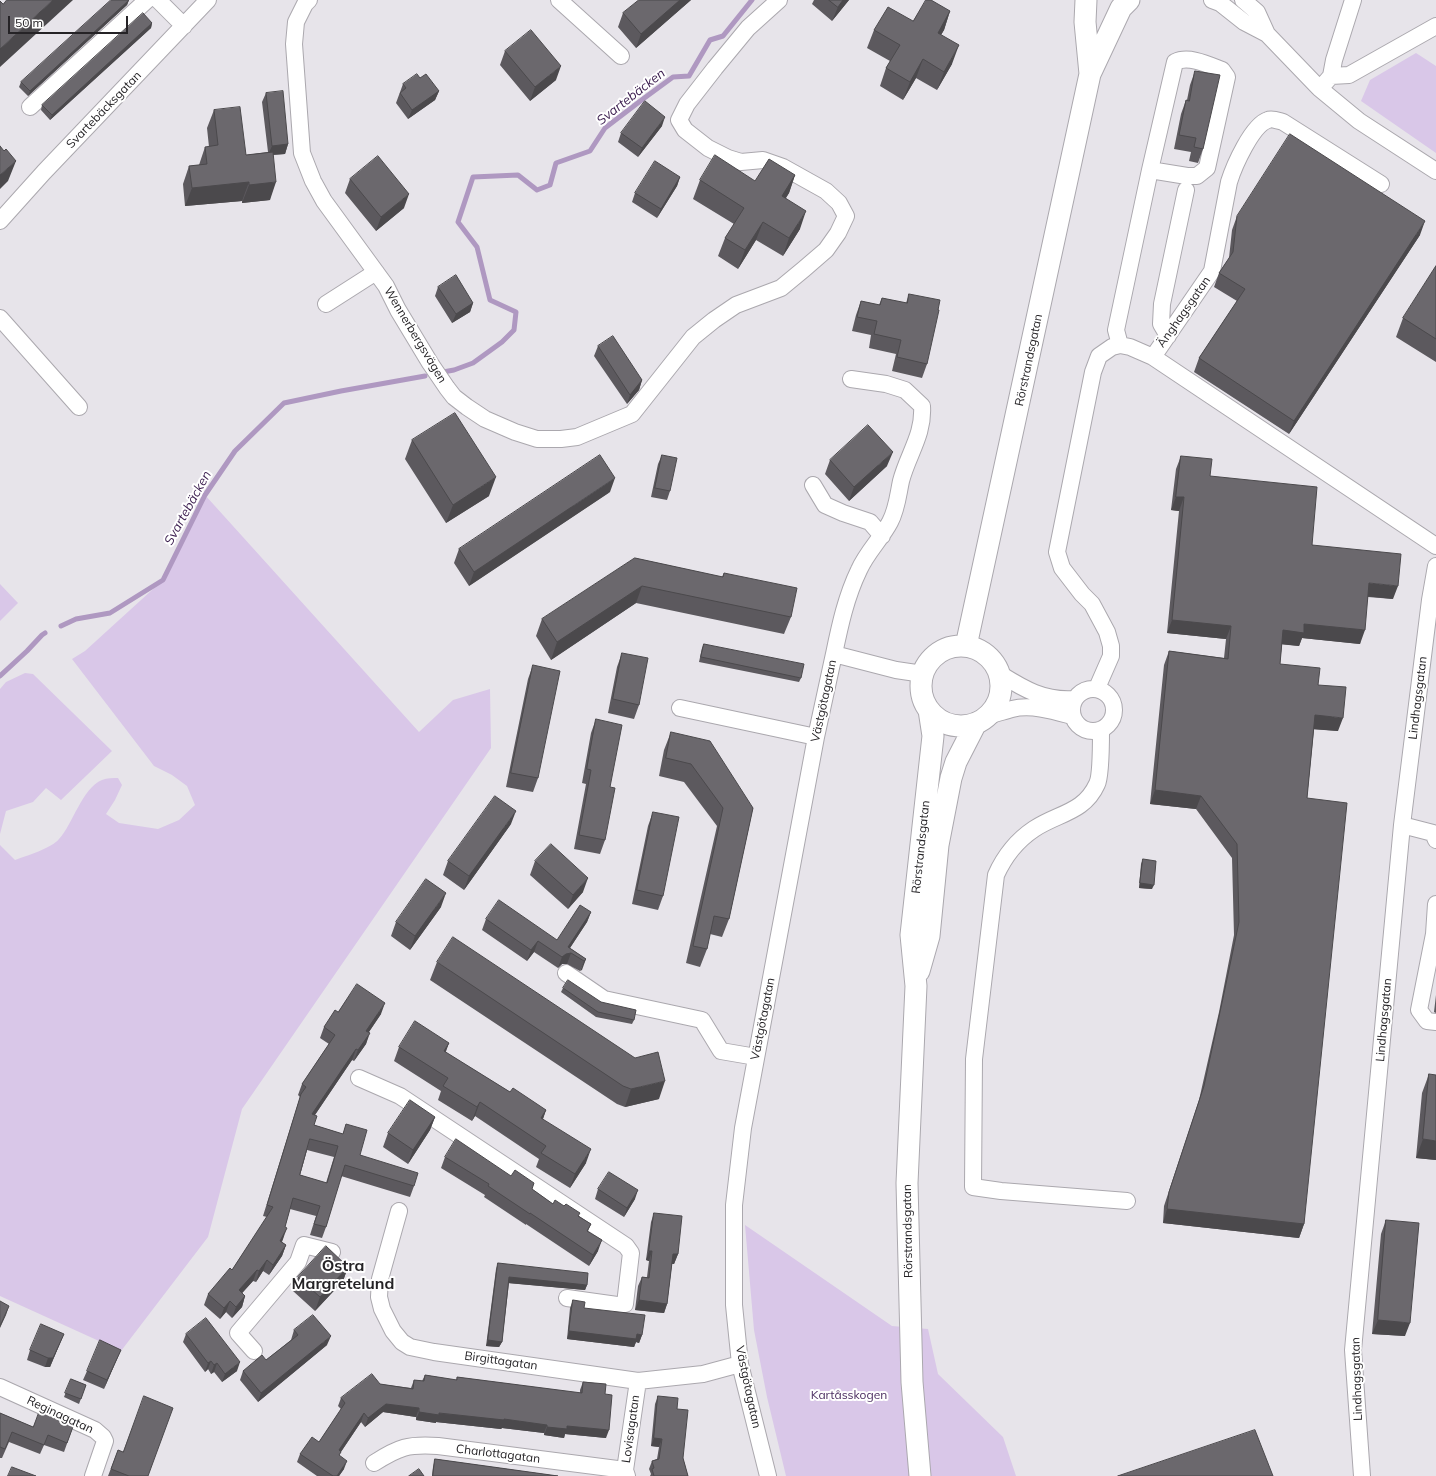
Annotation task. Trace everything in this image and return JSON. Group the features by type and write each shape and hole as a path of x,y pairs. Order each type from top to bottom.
{"main road":[{"name":"Rörstrandsgatan","path":"1086,0 1085,22 1090,74"},
{"name":"Rörstrandsgatan","path":"920,1476 912,1382 907,1183 916,986 911,935 933,736 928,710 923,698 921,686 923,674 932,658 940,652 957,646 966,646 1090,74 1121,8 1129,0"},
{"path":"966,646 984,652 996,666 1000,674"},
{"name":"Rörstrandsgatan","path":"916,986 929,936 938,845 951,778 956,762 982,720 995,708 1000,697 1002,686 1000,674"},
{"path":"928,710 938,719 950,724 963,726 982,720"}],"street":[{"path":"30,107 147,0"},
{"path":"158,0 184,26"},
{"name":"Svartebäcksgatan","path":"0,220 208,0"},
{"name":"Wennerbergsvägen","path":"309,0 305,4 296,22 294,44 302,153 313,181 324,201 386,286 398,310 439,379 454,397 485,419 515,432 537,439 577,437 632,414 693,337 736,305 780,288 826,250 838,233 846,216 839,203 826,191 784,167 763,160 741,162 728,158 708,148 696,139 685,130 679,120 687,104 748,28 779,0"},
{"path":"558,0 621,56"},
{"path":"1212,0 1220,3 1244,22 1267,34 1319,88 1359,121 1436,171"},
{"path":"1243,0 1257,12 1267,34"},
{"path":"1319,88 1331,76 1334,60 1353,0"},
{"path":"1331,76 1349,75 1436,26"},
{"path":"1120,345 1116,330 1150,170 1175,62 1187,60 1222,70 1226,78 1210,160 1207,168 1198,176 1174,175 1150,170"},
{"name":"Änghagsgatan","path":"1381,184 1283,122 1269,119 1259,124 1245,146 1229,182 1212,271 1152,357 1436,546"},
{"path":"1168,336 1161,324 1162,304 1186,190"},
{"path":"326,304 376,272"},
{"path":"0,318 79,406"},
{"path":"1097,688 1111,656 1111,646 1107,632 1095,609 1062,568 1056,552 1094,372 1099,356 1112,347 1120,345 1130,347 1152,357"},
{"path":"834,654 845,603 860,568 868,554 882,536 898,505 902,480 917,438 922,418 922,406 905,390 886,384 851,379"},
{"path":"813,485 825,504 843,514 870,522 882,536"},
{"name":"Lindhagsgatan","path":"1362,1476 1353,1350 1402,825 1430,600 1436,566"},
{"name":"Västgötagatan","path":"768,1476 740,1364 734,1299 734,1205 743,1128 816,737 834,654 896,670 923,674"},
{"path":"1000,674 1036,694 1063,699 1074,698"},
{"path":"1088,688 1097,688 1105,692 1112,699 1114,707 1113,716 1109,724 1101,730 1092,731 1084,729 1076,724 1072,716 1071,707 1074,698 1080,692 1088,688"},
{"path":"680,708 816,737"},
{"path":"982,720 1013,708 1047,710 1072,716"},
{"path":"1101,730 1098,783 1087,801 1035,828 1018,842 1003,859 996,875 974,1059 973,1187 1001,1191 1127,1201"},
{"path":"1402,825 1433,833 1436,840"},
{"path":"1436,904 1435,934 1419,1010 1427,1021 1436,1022"},
{"path":"566,973 604,999 702,1020 722,1051 756,1057"},
{"path":"359,1078 400,1096 626,1246 631,1253 625,1304 617,1306 567,1298"},
{"name":"Birgittagatan","path":"399,1211 380,1279 379,1288 382,1309 393,1331 402,1342 410,1347 434,1352 638,1381 703,1374 740,1364"},
{"path":"254,1352 238,1333 298,1262 304,1245 332,1252"},
{"name":"Lovisagatan","path":"626,1473 638,1381"},
{"name":"Reginagatan","path":"0,1387 95,1430 103,1437 105,1442 93,1476"},
{"name":"Charlottagatan","path":"374,1463 390,1453 404,1447 416,1445 438,1446 626,1473"}],"green space":[{"path":"1416,53 1436,66 1436,153 1361,101 1370,80"},
{"path":"205,495 419,732 453,700 490,689 491,748 242,1109 208,1237 121,1351 0,1296 0,845 15,860 51,846 64,832 89,790 95,784 106,779 118,778 122,785 106,814 119,823 158,829 179,820 195,805 187,786 172,775 154,766 72,659 85,651 163,580"},
{"path":"0,584 18,603 0,621"},
{"path":"25,673 33,674 112,751 61,800 46,788 33,802 6,811 0,834 0,689 6,682"},
{"name":"Kartåsskogen","path":"745,1225 892,1326 928,1329 938,1374 1003,1437 1016,1476 786,1476 767,1397 754,1330"}],"building":[{"path":"7,0 53,0 0,49 0,1 3,4"},
{"path":"111,0 129,0 30,91 21,82"},
{"path":"639,0 680,0 641,34 623,13"},
{"path":"829,0 843,0 838,7"},
{"path":"926,0 931,0 950,11 938,33 959,45 944,72 923,59 910,82 886,68 900,45 874,30 888,7 913,21"},
{"path":"143,13 152,23 52,115 42,105"},
{"path":"531,30 561,66 535,87 505,51"},
{"path":"1195,71 1220,75 1203,149 1194,147 1196,138 1179,135 1186,100 1189,101"},
{"path":"417,74 420,78 426,74 439,91 412,110 400,93 406,88 403,84"},
{"path":"283,91 288,144 272,146 266,93"},
{"path":"645,101 665,117 642,148 621,133"},
{"path":"240,107 246,155 273,152 276,182 249,185 249,182 192,188 189,166 207,164 205,147 218,145 214,110"},
{"path":"1290,134 1425,221 1294,421 1199,358 1245,289 1219,273 1233,252 1237,216"},
{"path":"0,146 4,151 6,149 16,161 0,175"},
{"path":"715,155 755,181 769,159 795,175 782,196 806,211 789,238 763,222 745,250 725,238 744,208 700,180"},
{"path":"378,156 409,194 381,217 350,179"},
{"path":"655,161 680,177 661,209 635,193"},
{"path":"1436,266 1436,339 1403,318"},
{"path":"456,275 473,303 456,314 438,287"},
{"path":"909,294 940,300 927,364 897,357 901,340 874,334 877,321 857,317 861,301 880,305 882,298 907,303"},
{"path":"613,336 642,380 630,395 598,346"},
{"path":"455,413 496,477 453,505 412,440"},
{"path":"868,425 893,452 854,487 830,460"},
{"path":"600,455 615,478 474,572 459,549"},
{"path":"662,455 677,458 670,491 655,488"},
{"path":"1181,456 1212,459 1210,476 1317,487 1312,545 1401,554 1398,586 1369,583 1365,630 1304,624 1304,633 1283,630 1280,664 1320,668 1318,685 1346,687 1343,718 1315,715 1307,798 1347,803 1304,1224 1167,1209 1169,1192 1204,1086 1239,922 1237,844 1201,796 1155,790 1169,651 1228,659 1231,626 1172,620 1184,497 1176,497"},
{"path":"635,558 723,577 724,573 797,588 791,617 642,586 557,642 542,619"},
{"path":"704,644 804,664 801,678 701,657"},
{"path":"622,653 648,658 639,705 613,699"},
{"path":"533,665 560,671 538,778 511,773"},
{"path":"596,719 622,725 610,787 615,788 605,840 579,835 591,770 587,769"},
{"path":"671,732 710,741 753,808 729,919 714,916 707,949 693,946 723,808 691,764 666,758"},
{"path":"495,796 516,811 469,876 448,861"},
{"path":"653,812 679,817 663,896 637,890"},
{"path":"551,844 588,878 573,895 535,861"},
{"path":"1143,859 1156,861 1154,885 1140,883"},
{"path":"426,879 446,893 415,936 396,922"},
{"path":"499,900 557,940 580,905 591,912 568,947 586,959 584,961 571,953 562,957 538,941 531,950 486,919"},
{"path":"453,937 635,1058 658,1052 665,1081 631,1089 623,1086 437,962"},
{"path":"568,980 601,1002 636,1010 634,1020 598,1012 563,988"},
{"path":"357,984 385,1003 366,1031 370,1033 358,1050 356,1049 312,1114 317,1116 314,1125 343,1134 346,1124 367,1130 360,1155 418,1173 414,1186 345,1165 326,1227 314,1224 320,1206 293,1198 285,1227 287,1228 280,1241 286,1245 273,1265 267,1260 259,1271 257,1270 239,1290 245,1296 236,1307 230,1301 224,1308 208,1294 230,1268 232,1270 273,1207 267,1205 301,1094 306,1087 302,1084 335,1035 324,1027 335,1010 338,1012","holes":["310,1139 338,1146 327,1183 300,1175"]},
{"path":"415,1021 449,1043 444,1051 510,1092 513,1088 546,1110 541,1118 591,1149 575,1174 541,1153 546,1146 480,1102 477,1107 443,1086 448,1078 399,1047"},
{"path":"1429,1074 1436,1075 1436,1141 1423,1139"},
{"path":"410,1100 435,1117 413,1150 388,1133"},
{"path":"456,1139 511,1176 515,1170 534,1183 532,1189 553,1204 555,1200 564,1206 566,1204 580,1213 578,1216 591,1224 587,1231 602,1240 593,1255 488,1186 489,1184 445,1157"},
{"path":"609,1172 638,1190 627,1208 598,1189"},
{"path":"654,1213 682,1216 678,1254 673,1254 667,1304 639,1300 642,1277 649,1278 652,1251 649,1251"},
{"path":"1386,1220 1419,1223 1410,1323 1378,1320"},
{"path":"326,1246 348,1267 320,1297 298,1277"},
{"path":"498,1263 588,1273 587,1285 509,1277 502,1342 488,1340"},
{"path":"573,1300 585,1302 584,1308 645,1315 642,1335 637,1334 636,1339 569,1331"},
{"path":"0,1301 9,1306 0,1326"},
{"path":"313,1315 331,1336 261,1393 243,1371 262,1355 266,1360 298,1335 294,1330"},
{"path":"206,1318 240,1362 225,1374 217,1363 214,1365 211,1361 208,1363 186,1334"},
{"path":"41,1324 64,1334 53,1358 48,1358 30,1350"},
{"path":"100,1340 121,1350 107,1380 87,1371"},
{"path":"372,1374 380,1384 413,1389 414,1380 424,1381 425,1375 457,1380 457,1377 582,1393 583,1382 606,1384 605,1394 612,1395 609,1430 567,1426 567,1429 504,1419 439,1413 439,1415 419,1412 419,1408 386,1404 368,1418 364,1413 339,1450 341,1452 339,1455 347,1461 337,1476 333,1476 300,1454 312,1437 319,1442 345,1403 341,1398"},
{"path":"71,1379 86,1385 81,1399 65,1393"},
{"path":"144,1396 173,1408 148,1476 129,1476 111,1469 118,1450 123,1452"},
{"path":"658,1396 678,1398 677,1409 688,1410 683,1458 688,1476 654,1476 652,1461 659,1459 662,1439 654,1438"},
{"path":"40,1410 74,1424 67,1443 48,1435 44,1445 12,1432 5,1449 0,1447 0,1413 33,1427"},
{"path":"1255,1430 1273,1476 1118,1476"},
{"path":"435,1459 558,1476 433,1476"},
{"path":"12,1467 36,1476 8,1476"},
{"path":"419,1469 424,1476 409,1476"}],"waterway":[{"name":"Svartebäcken","path":"443,372 454,370 473,363 502,342 514,330 516,312 490,300 477,247 458,222 473,177 518,175 537,190 550,185 556,163 590,151 605,128 643,99 673,77 689,76 710,40 723,36 752,0"},
{"name":"Svartebäcken","path":"61,626 76,619 110,613 163,580 205,495 235,451 284,403 425,376"},
{"name":"Svartebäcken","path":"0,676 45,633"}],"district":[{"name":"Östra Margretelund","path":"343,1275"}]}
